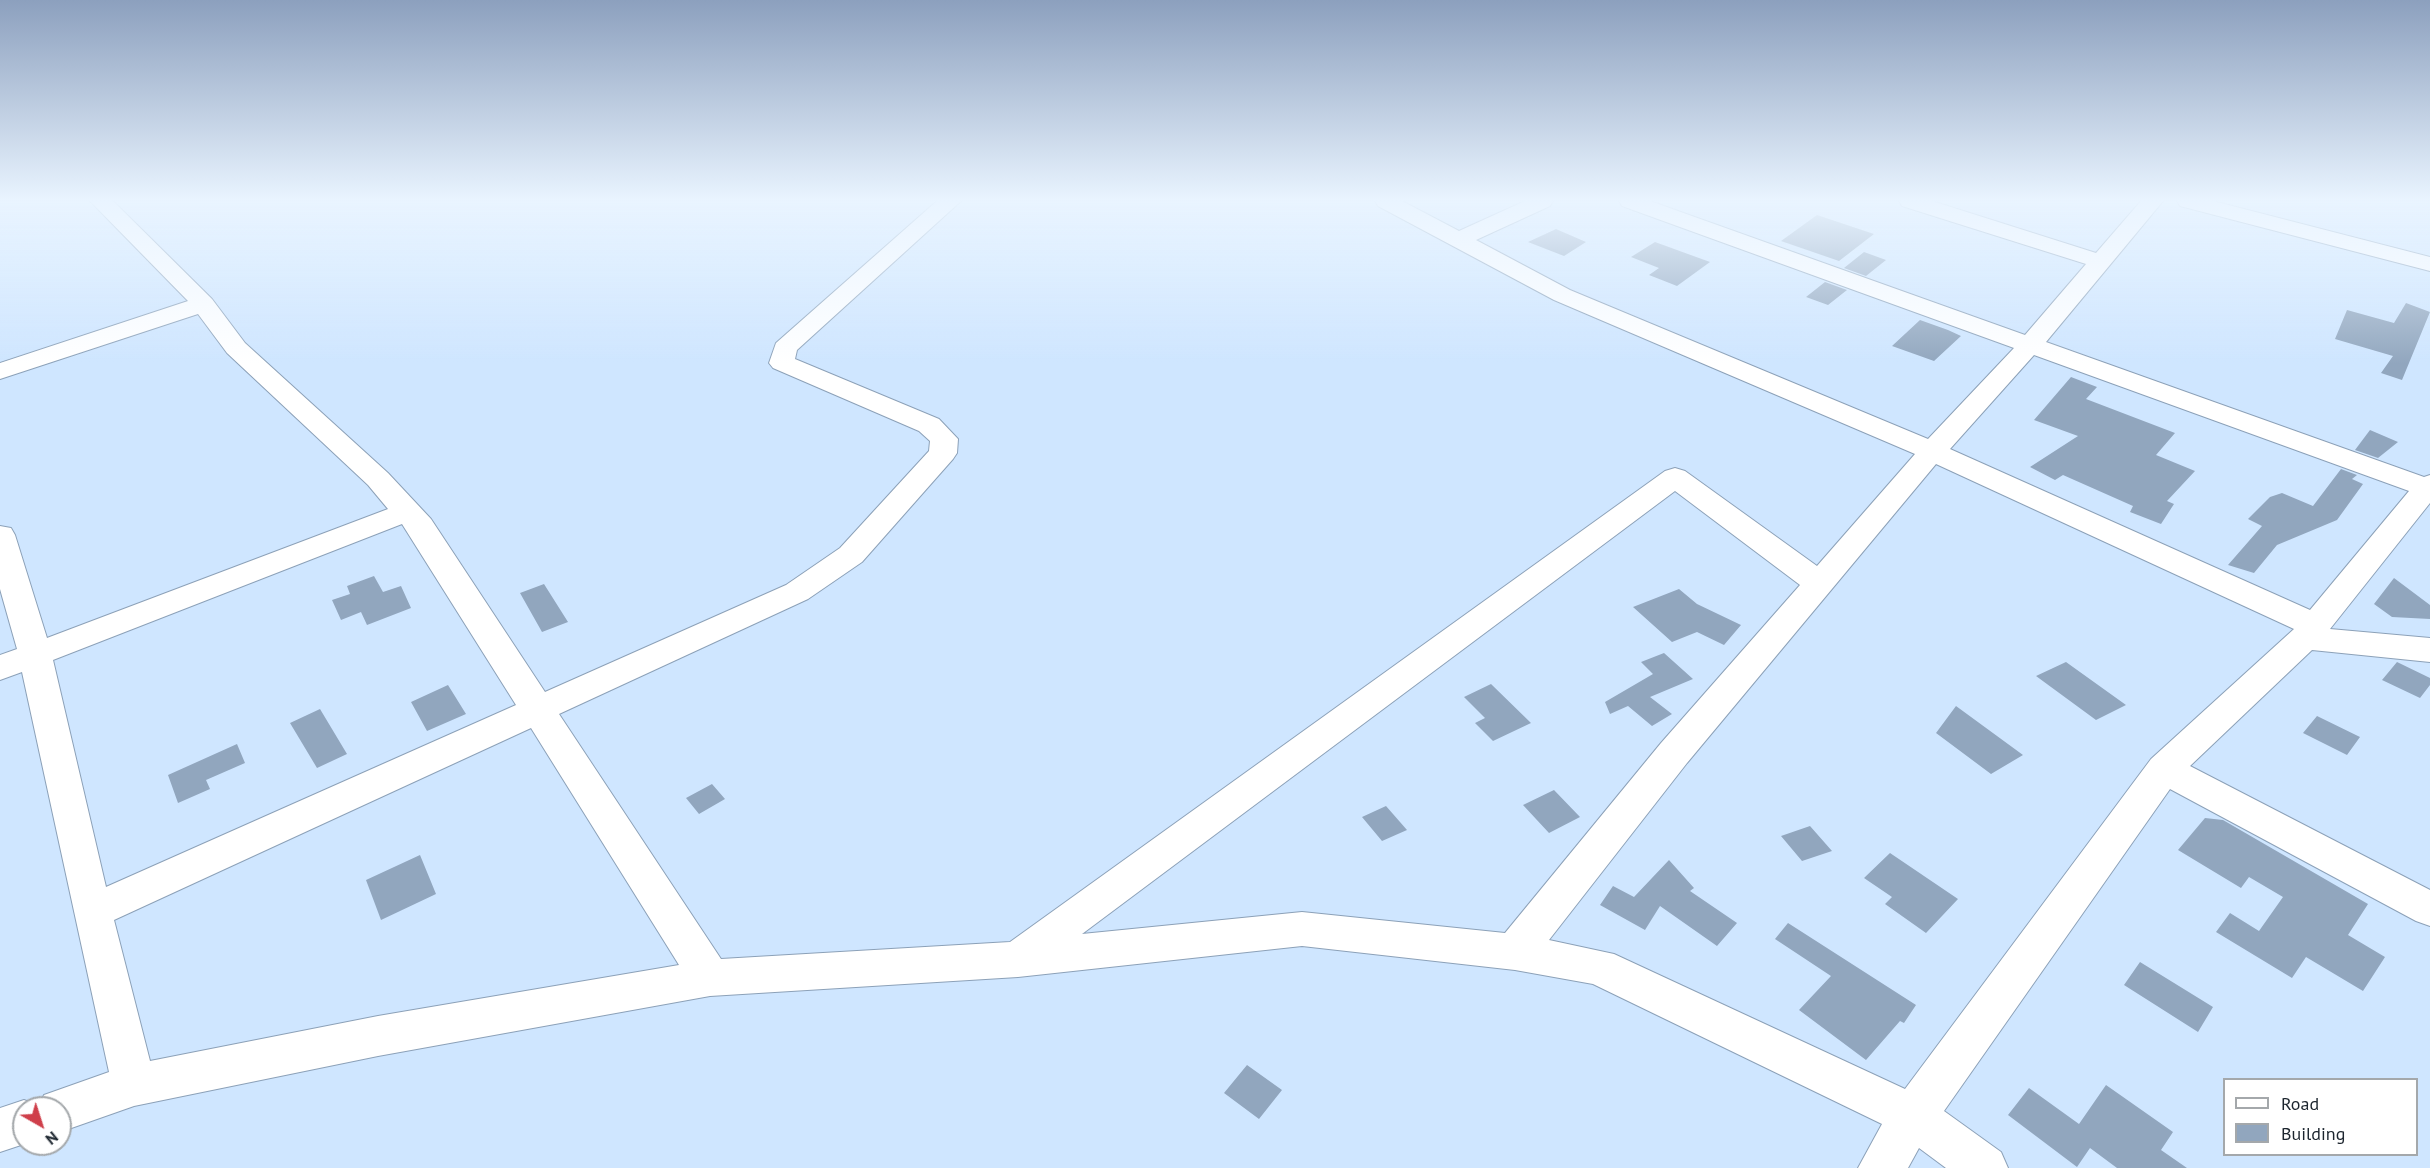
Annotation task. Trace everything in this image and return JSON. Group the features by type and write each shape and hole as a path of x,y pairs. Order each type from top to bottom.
{"street":[{"path":"156,256 204,304 236,348 378,479 420,526 710,978"},
{"path":"92,912 797,592 852,555 943,453 944,439 929,425 782,363 785,348 889,256"},
{"path":"1487,256 1562,295 1932,451 2311,632 2430,650"},
{"path":"1781,256 2430,487 2311,632 2164,769 1913,1116 1882,1168"},
{"path":"2082,256 2099,261"},
{"path":"1515,952 1674,753 1932,451 2030,345 2104,256"},
{"path":"2397,256 2430,264"},
{"path":"0,371 204,304"},
{"path":"1018,959 1675,477 1819,583"},
{"path":"0,668 407,512"},
{"path":"0,535 35,654 92,912 134,1085"},
{"path":"2164,769 2430,909"},
{"path":"72,1106 134,1085 378,1035 710,978 1018,959 1302,929 1515,952 1599,967 1913,1116 1984,1168"}],"building":[{"path":"1692,256 1710,262 1677,286 1649,275 1659,268 1631,257"},
{"path":"1823,256 1846,256 1839,261"},
{"path":"1860,256 1874,256 1886,260 1866,276 1844,268"},
{"path":"1825,282 1847,290 1828,305 1806,297"},
{"path":"2406,303 2430,312 2402,380 2381,373 2393,356 2335,339 2347,310 2394,323"},
{"path":"1920,320 1961,336 1934,361 1892,346"},
{"path":"2071,377 2097,387 2086,399 2175,433 2156,455 2195,471 2167,501 2174,504 2161,524 2130,512 2133,506 2063,475 2055,480 2030,467 2078,436 2034,420"},
{"path":"2370,430 2398,442 2378,458 2355,450"},
{"path":"2341,469 2357,475 2352,479 2363,484 2337,520 2277,545 2254,573 2228,565 2262,526 2248,519 2270,497 2282,493 2313,506"},
{"path":"374,576 383,592 401,586 411,608 367,625 361,612 341,620 332,600 350,594 347,586"},
{"path":"2394,578 2430,605 2430,619 2392,617 2374,604"},
{"path":"544,584 568,622 542,632 520,593"},
{"path":"1679,589 1697,604 1741,625 1724,645 1697,632 1672,642 1633,607"},
{"path":"1664,653 1693,679 1650,697 1672,714 1652,726 1628,706 1610,714 1605,702 1653,674 1641,662"},
{"path":"2066,662 2126,705 2096,720 2036,676"},
{"path":"2397,662 2430,678 2430,685 2420,698 2382,680"},
{"path":"1491,684 1531,723 1493,741 1475,723 1485,718 1464,697"},
{"path":"448,685 466,714 427,731 411,702"},
{"path":"1956,706 2023,755 1991,774 1936,733"},
{"path":"320,709 347,754 317,768 290,723"},
{"path":"2317,716 2360,737 2347,755 2303,733"},
{"path":"237,744 245,763 206,780 210,789 178,803 168,775"},
{"path":"712,784 725,799 699,814 686,798"},
{"path":"1554,790 1580,817 1549,833 1523,805"},
{"path":"1386,806 1407,830 1382,841 1362,817"},
{"path":"2205,818 2223,820 2368,904 2348,935 2385,957 2363,991 2306,957 2292,978 2216,932 2230,913 2259,931 2283,897 2249,877 2241,888 2178,850"},
{"path":"1810,826 1832,851 1802,861 1781,836"},
{"path":"1890,853 1958,899 1926,933 1885,904 1892,897 1864,878"},
{"path":"420,855 436,894 381,920 366,880"},
{"path":"1669,860 1694,888 1690,891 1737,923 1717,946 1660,906 1645,930 1600,905 1613,886 1634,897"},
{"path":"1788,923 1916,1005 1904,1023 1900,1021 1866,1060 1799,1010 1831,976 1775,939"},
{"path":"2140,962 2213,1007 2198,1032 2124,985"},
{"path":"1247,1065 1282,1090 1259,1119 1224,1093"},
{"path":"2106,1085 2173,1132 2161,1150 2187,1168 2117,1168 2090,1148 2077,1167 2008,1115 2029,1088 2079,1124"}]}
